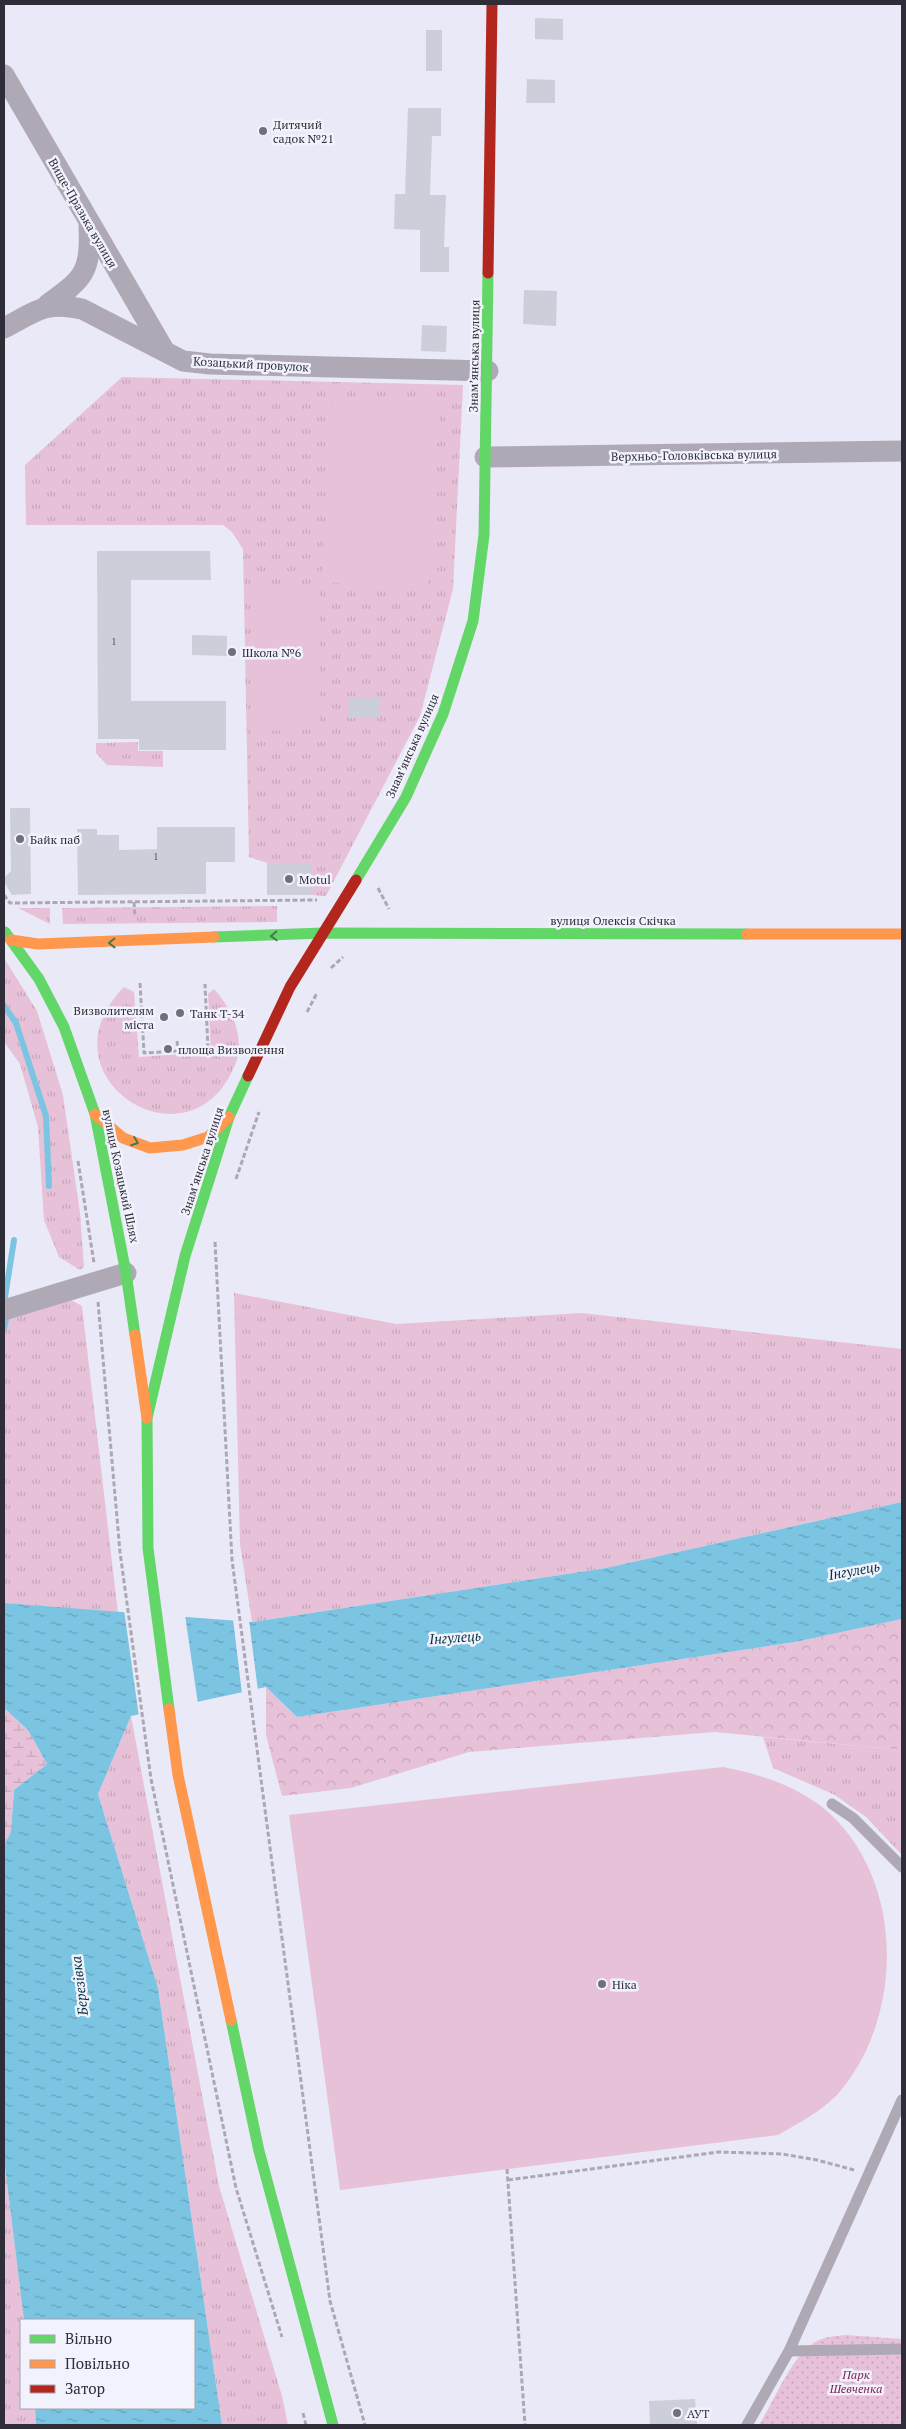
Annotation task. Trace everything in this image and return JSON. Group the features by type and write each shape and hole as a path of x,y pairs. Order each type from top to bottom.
{"main road":[{"name":"Знамʼянська вулиця","path":"147,1418 185,1256 229,1117 290,987 406,798 444,714 473,622 484,535 488,371 492,4"},
{"name":"вулиця Козацький Шлях","path":"4,930 39,979 64,1027 95,1114 126,1273 147,1418"},
{"name":"вулиця Олексія Скічка","path":"11,940 38,944 58,944 323,934 902,934"},
{"path":"95,1114 123,1138 150,1148 183,1145 208,1137 229,1117"},
{"path":"147,1418 148,1548 178,1775 258,2150 333,2425"}],"street":[{"name":"Вище-Празька вулиця","path":"4,75 88,224 164,350"},
{"path":"47,306 74,286 82,276 90,253 88,224"},
{"name":"Козацький провулок","path":"4,328 47,306 65,305 82,309 183,360 210,364 488,371"},
{"name":"Верхньо-Головківська вулиця","path":"485,457 902,451"},
{"path":"4,1310 126,1273"}],"lane":[{"path":"832,1804 853,1818 902,1867"},
{"path":"747,2425 789,2351 902,2100"},
{"path":"789,2351 902,2349"}],"path":[{"path":"378,886 386,906 393,912"},
{"path":"4,895 10,903 318,900"},
{"path":"134,902 136,925"},
{"path":"328,970 347,954"},
{"path":"140,983 144,1053 208,1049 204,984"},
{"path":"306,1013 319,987"},
{"path":"177,1041 178,1051"},
{"path":"234,1185 260,1111"},
{"path":"77,1156 96,1282 120,1552 151,1779"},
{"path":"215,1241 232,1560 330,2301 365,2425"},
{"path":"508,2180 720,2152 791,2156 817,2160 869,2174"},
{"path":"507,2169 525,2425"}],"green space":[{"name":"Школа №6","path":"122,377 463,385 453,589 420,716 326,896 311,895 311,863 267,863 249,857 243,549 232,532 223,525 26,525 25,465"},
{"path":"333,396 440,402 428,588 322,582"},
{"path":"255,586 319,586 319,729 257,731"},
{"path":"138,742 138,751 163,751 163,767 107,765 96,753 96,743"},
{"path":"277,906 277,922 63,924 62,908"},
{"path":"18,908 50,908 50,924"},
{"path":"4,958 37,1011 63,1095 80,1213 84,1267 80,1270 59,1257 44,1220 38,1127 20,1064 4,1042"},
{"path":"124,987 134,992 139,1057 211,1052 208,994 214,989 221,997 235,1024 239,1045 235,1065 213,1097 186,1112 156,1113 129,1101 108,1080 98,1052 102,1020"},
{"path":"234,1293 396,1324 582,1313 902,1349 902,1502 606,1568 252,1622 240,1544"},
{"path":"69,1299 82,1306 118,1613 4,1603 4,1321"},
{"path":"902,1619 902,1750 715,1732 469,1752 351,1788 282,1796 266,1735 266,1687 297,1717 795,1642"},
{"path":"4,1708 28,1730 47,1764 14,1790 11,1831 4,1847"},
{"path":"131,1716 219,2186 282,2396 288,2425 222,2425 158,1988 98,1794"},
{"path":"763,1737 902,1750 902,1855 866,1817 835,1795 773,1768"},
{"name":"Ніка","path":"723,1767 774,1781 810,1798 821,1806 849,1835 869,1869 882,1907 887,1947 885,1987 876,2026 860,2063 837,2095 816,2112 778,2135 340,2190 289,1815"},
{"path":"4,2159 24,2319 20,2319 20,2409 35,2409 36,2425 4,2425"},
{"name":"Парк Шевченка","path":"846,2335 902,2339 902,2425 759,2425 785,2378 801,2355 819,2340"}],"water":[{"path":"902,1502 902,1619 795,1642 297,1717 266,1687 131,1716 98,1794 158,1988 222,2425 36,2425 35,2409 195,2409 195,2319 24,2319 4,2159 4,1847 11,1831 14,1790 47,1764 28,1730 4,1708 4,1603 252,1622 606,1568"}],"pier":[{"path":"124,1610 185,1615 198,1704 139,1717"},
{"path":"233,1619 249,1620 258,1691 242,1694"}],"building":[{"path":"535,18 563,19 563,40 535,39"},
{"path":"426,30 442,30 442,71 426,71"},
{"path":"527,79 555,80 555,103 526,103"},
{"path":"408,108 441,108 441,136 432,136 430,195 446,195 444,247 449,247 449,272 420,272 420,230 394,229 395,194 405,194"},
{"path":"524,290 557,291 556,326 523,324"},
{"path":"422,325 447,326 446,352 421,351"},
{"path":"97,551 210,551 211,580 131,580 131,701 226,701 226,750 139,750 139,739 98,739"},
{"path":"192,635 227,636 227,656 192,655"},
{"path":"349,697 379,697 379,718 348,718"},
{"name":"Байк паб","path":"10,808 30,808 31,894 12,895 4,882 4,878 11,871"},
{"path":"157,827 235,827 235,862 206,862 206,894 78,895 77,829 97,829 97,835 119,835 119,850 157,849"},
{"name":"Motul","path":"267,863 311,863 311,895 267,895"},
{"path":"695,2399 697,2425 650,2425 649,2401"}],"waterway":[{"path":"4,1006 16,1023 46,1116 49,1186"},
{"path":"5,1297 14,1240"},
{"path":"4,1328 6,1319"}],"traffic: fast":[{"path":"356,880 406,797 443,714 473,621 484,535 488,273"},
{"path":"5,932 39,979 64,1027 95,1114 126,1273 135,1335"},
{"path":"214,937 323,933 747,934"},
{"path":"169,1709 148,1548 147,1418 185,1256 229,1117 248,1076"},
{"path":"231,2020 259,2151 333,2425"}],"traffic: slow":[{"path":"747,934 902,934"},
{"path":"11,940 38,944 214,937"},
{"path":"95,1114 123,1138 150,1148 183,1145 208,1137 229,1117"},
{"path":"135,1335 147,1418"},
{"path":"169,1709 178,1775 231,2020"}],"traffic: jam":[{"path":"488,273 492,4"},
{"path":"248,1076 290,987 356,880"}],"place":[{"name":"Дитячий садок №21","path":"263,131"},
{"name":"Школа №6","path":"232,652"},
{"name":"Байк паб","path":"20,839"},
{"name":"Motul","path":"289,879"},
{"name":"Танк Т-34","path":"180,1013"},
{"name":"Визволителям міста","path":"164,1017"},
{"name":"площа Визволення","path":"168,1049"},
{"name":"Ніка","path":"602,1984"},
{"name":"АУТ","path":"677,2413"}],"water label":[{"name":"Інгулець","path":"854,1570"},
{"name":"Інгулець","path":"455,1637"},
{"name":"Березівка","path":"79,1986"}]}
